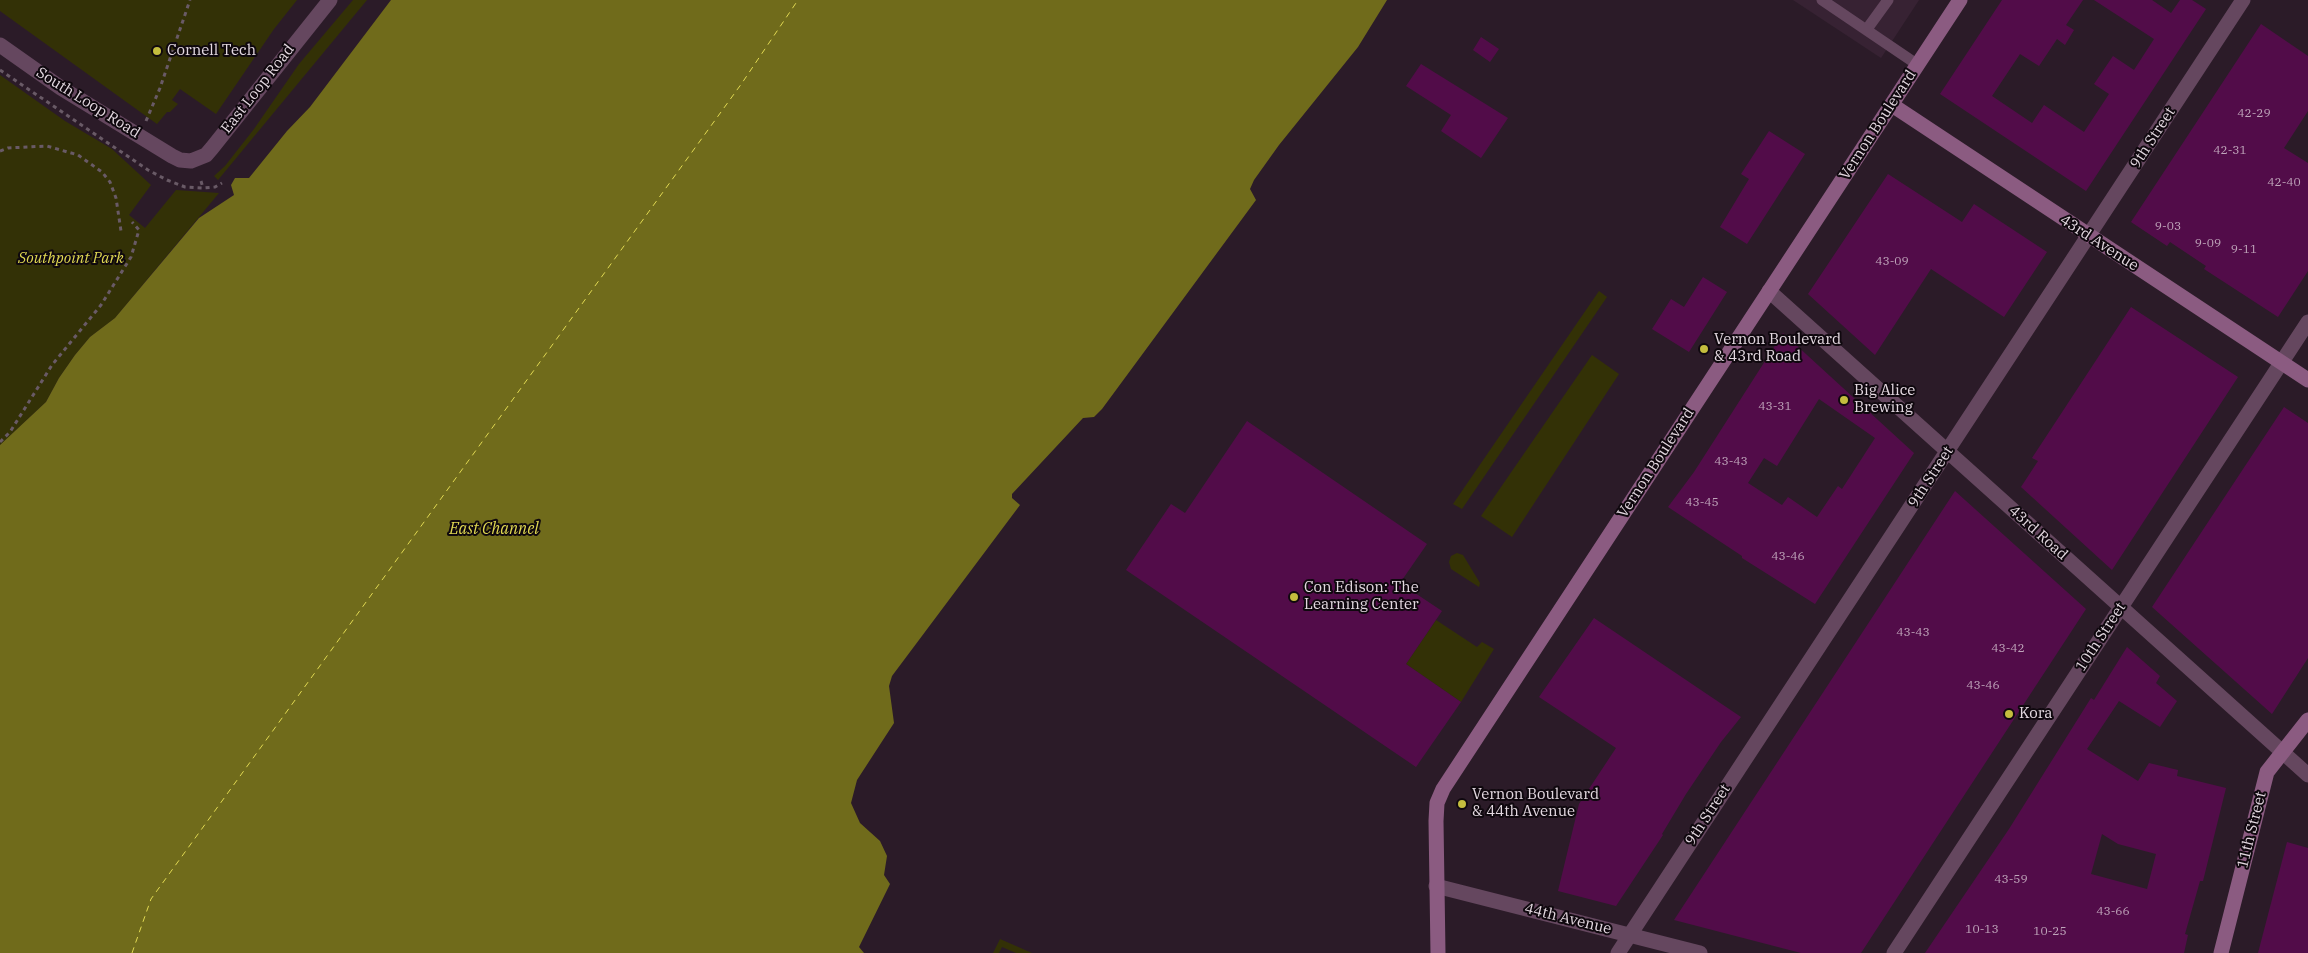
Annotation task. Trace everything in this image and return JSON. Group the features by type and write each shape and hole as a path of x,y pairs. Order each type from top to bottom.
{"main road":[{"name":"Vernon Boulevard","path":"1438,953 1436,812 1443,789 1918,66 1957,1"},
{"name":"43rd Avenue","path":"1892,105 2308,380"},
{"name":"11th Street","path":"2221,953 2267,772 2308,720"}],"street":[{"name":"East Loop Road","path":"177,159 190,161 206,155 330,0"},
{"name":"9th Street","path":"1618,953 2243,0"},
{"name":"South Loop Road","path":"0,45 61,88 177,159"},
{"name":"43rd Road","path":"1769,291 2308,775"},
{"name":"10th Street","path":"1894,953 2308,322"},
{"name":"44th Avenue","path":"1436,886 1700,953"}],"lane":[{"path":"1822,0 1918,66"},
{"path":"1867,30 1888,0"}],"path":[{"path":"145,122 160,88 190,0"},
{"path":"0,70 148,170 185,187 203,188 222,183"},
{"path":"0,151 8,148 47,146 78,155 102,172 110,182 116,198 122,231"},
{"path":"201,181 203,188"},
{"path":"0,442 10,432 52,364 101,305 130,257 139,230 132,222"}],"shaded area":[{"path":"1793,0 1919,0 1881,58"}],"green space":[{"name":"Cornell Tech","path":"0,0 297,0 274,29 216,114 180,89 172,100 178,104 170,112 167,112 157,124 0,11"},
{"path":"353,0 367,0 218,180 214,176 225,166 254,129 299,64"},
{"name":"Southpoint Park","path":"0,75 65,121 112,149 151,185 129,215 145,228 176,190 219,193 115,318 90,337 75,355 59,378 46,402 0,445"},
{"path":"1599,291 1607,297 1462,509 1453,504"},
{"path":"1592,355 1619,374 1512,537 1481,516"},
{"path":"1457,553 1463,555 1480,583 1479,587 1451,569 1449,562 1451,556"},
{"path":"1436,620 1477,647 1482,642 1494,649 1461,702 1406,664"},
{"path":"1000,939 1032,953 1016,953 1002,947 999,953 993,953"}],"water":[{"name":"East Channel","path":"391,0 1387,0 1358,47 1279,145 1254,180 1250,189 1256,200 1102,409 1094,417 1083,418 1012,494 1012,498 1020,505 892,676 889,686 894,723 857,780 851,803 860,823 880,841 887,856 884,875 890,884 859,947 864,953 0,953 0,445 46,402 59,378 75,355 90,337 115,318 199,218 234,195 231,185 235,178 249,178 287,131 310,107"}],"building":[{"path":"2002,0 2083,0 2066,25 2074,30 2065,45 2057,39 2039,66 2020,54 1992,96 2032,123 2044,105 2084,132 2109,94 2094,84 2113,56 2134,70 2154,39 2094,0 2152,0 2171,13 2180,0 2192,0 2206,9 2086,191 1940,94"},
{"path":"2261,24 2308,56 2308,111 2284,148 2308,163 2308,271 2278,317 2204,269 2206,266 2170,242 2167,246 2131,222"},
{"path":"1481,37 1499,49 1490,62 1473,50"},
{"path":"1421,64 1508,118 1481,158 1441,131 1451,115 1406,86"},
{"path":"1769,131 1805,154 1747,244 1720,227 1749,179 1741,174"},
{"path":"1888,174 1962,222 1974,204 2047,252 2004,317 1931,269 1875,355 1808,294"},
{"path":"1703,277 1727,292 1689,352 1652,329 1671,299 1684,307"},
{"path":"2131,307 2238,377 2112,570 2021,487 2038,461 2032,458"},
{"path":"1783,333 1914,453 1815,604 1742,558 1742,556 1668,507 1694,472","holes":["1819,399 1875,438 1842,489 1838,486 1817,517 1788,497 1782,505 1748,483 1764,458 1777,466"]},
{"path":"2284,407 2308,423 2308,658 2272,714 2152,607"},
{"name":"Con Edison: The Learning Center","path":"1247,421 1427,544 1400,583 1442,611 1406,664 1461,702 1416,767 1126,570 1171,504 1185,513"},
{"path":"1955,491 2086,609 1861,953 1801,953 1674,920"},
{"path":"1594,618 1741,717 1721,742 1686,794 1663,835 1616,906 1558,891 1579,804 1616,748 1539,697"},
{"path":"2127,647 2160,676 2156,683 2177,701 2160,727 2119,701 2087,749 2138,781 2149,763 2178,770 2177,776 2226,788 2203,881 2200,881 2185,934 2188,935 2184,953 1925,953 2009,829 2091,698 2094,700","holes":["2102,834 2118,844 2156,854 2147,889 2091,874"]},
{"path":"2287,842 2308,848 2308,953 2258,953"}],"ferry route":[{"path":"132,953 151,899 742,83 798,0"}],"place":[{"name":"Cornell Tech","path":"157,51"},
{"name":"Vernon Boulevard & 43rd Road","path":"1704,349"},
{"name":"Big Alice Brewing","path":"1844,400"},
{"name":"Con Edison: The Learning Center","path":"1294,597"},
{"name":"Kora","path":"2009,714"},
{"name":"Vernon Boulevard & 44th Avenue","path":"1462,804"}]}
